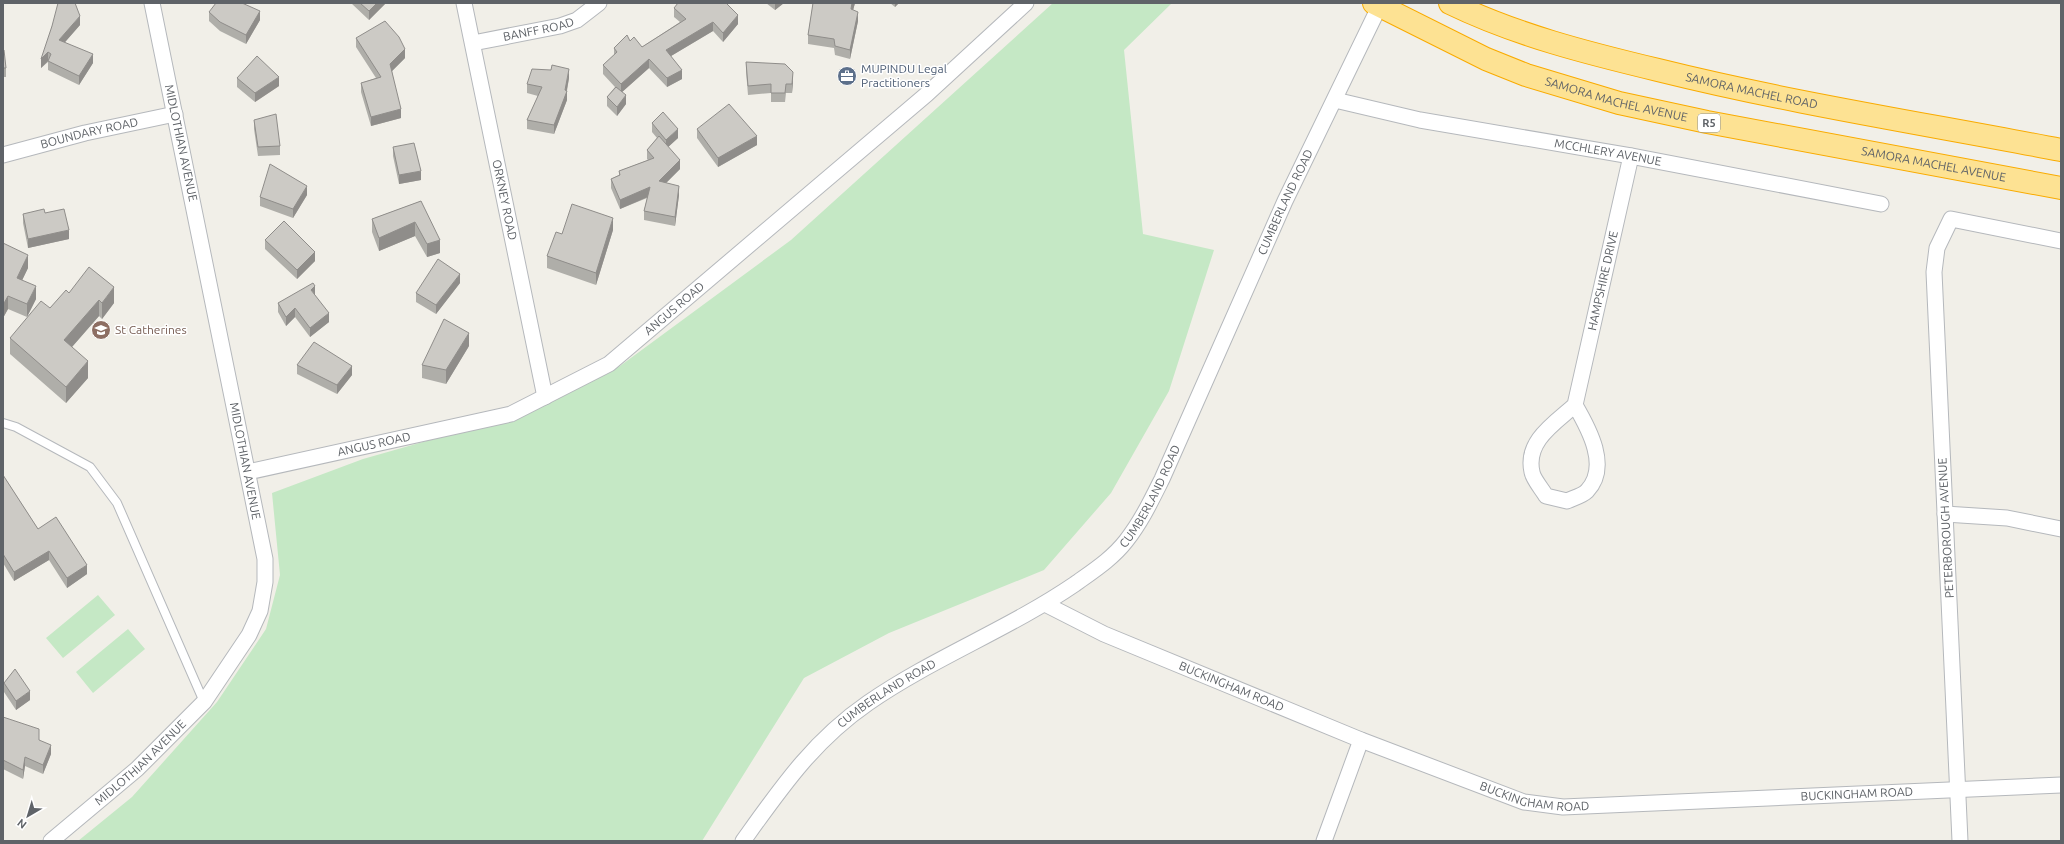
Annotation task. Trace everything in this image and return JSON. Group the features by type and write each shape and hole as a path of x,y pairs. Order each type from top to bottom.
{"highway":[{"name":"SAMORA MACHEL ROAD","path":"1450,3 1516,30 1571,48 1728,87 2061,150"},
{"name":"SAMORA MACHEL AVENUE","path":"1378,4 1486,59 1526,75 1619,103 1707,122 2061,188"}],"street":[{"name":"MIDLOTHIAN AVENUE","path":"51,841 138,769 204,702 249,635 260,611 265,582 265,559 152,3"},
{"name":"ORKNEY ROAD","path":"464,3 546,397"},
{"name":"BANFF ROAD","path":"473,43 560,26 577,20 599,3"},
{"name":"ANGUS ROAD","path":"248,472 511,414 609,364 927,94 1026,3"},
{"name":"CUMBERLAND ROAD","path":"743,841 810,752 835,728 868,702 945,657 1045,604 1106,562 1125,542 1147,510 1285,202 1336,100 1378,4"},
{"name":"MCCHLERY AVENUE","path":"1336,100 1420,120 1631,156 1881,204"},
{"name":"BOUNDARY ROAD","path":"3,155 85,133 175,114"},
{"name":"HAMPSHIRE DRIVE","path":"1575,405 1631,156"},
{"name":"PETERBOROUGH AVENUE","path":"1960,841 1934,272 1937,248 1951,219 2061,241"},
{"path":"1575,405 1589,430 1595,450 1598,473 1586,492 1567,501 1546,496 1532,473 1530,454 1538,439 1575,405"},
{"path":"1945,514 2007,518 2061,529"},
{"name":"BUCKINGHAM ROAD","path":"1045,604 1104,634 1361,740 1524,802 1562,807 2061,785"},
{"path":"1324,841 1361,740"}],"lane":[{"path":"3,423 16,428 90,467 117,503 204,702"}],"green space":[{"path":"1053,3 1172,3 1124,50 1143,234 1214,250 1169,391 1111,493 1044,570 889,633 804,678 702,841 78,841 132,797 217,702 266,629 280,575 272,493 363,459 511,417 620,366 791,240"},
{"path":"98,595 115,615 63,658 46,638"},
{"path":"128,629 145,649 93,693 76,672"}],"building":[{"path":"58,3 75,3 80,16 59,40 93,54 79,76 48,61 51,54 48,52 41,59"},
{"path":"216,3 242,3 260,11 246,35 220,22 209,12"},
{"path":"360,3 377,3 369,11"},
{"path":"678,3 726,3 738,15 723,33 713,22 666,50 682,70 667,78 649,59 621,84 603,65 617,52 614,48 627,35 630,41 634,37 642,47 686,19 674,8"},
{"path":"813,3 852,3 851,9 858,12 850,50 835,46 834,39 808,35"},
{"path":"385,21 399,37 405,49 390,64 401,109 371,117 361,83 381,77 356,38"},
{"path":"4,50 6,68 3,68"},
{"path":"257,56 279,77 255,93 237,78"},
{"path":"746,62 785,64 793,72 792,84 786,84 785,93 771,93 771,84 748,86"},
{"path":"552,65 569,69 565,90 567,91 554,125 527,120 542,87 527,84 532,69 551,70"},
{"path":"616,87 626,95 617,107 607,97"},
{"path":"729,104 757,136 718,158 697,129"},
{"path":"663,112 678,129 666,140 652,123"},
{"path":"276,114 280,146 258,147 254,120"},
{"path":"659,136 680,160 659,181 679,186 675,217 644,211 650,187 620,200 611,179 620,175 619,171 654,158 647,150"},
{"path":"414,143 421,171 399,175 393,147"},
{"path":"270,164 307,186 293,209 260,197"},
{"path":"421,201 440,240 427,244 415,222 379,238 372,219"},
{"path":"572,204 613,218 596,273 547,256 556,232 562,234"},
{"path":"44,209 45,213 64,209 69,230 28,239 23,214"},
{"path":"284,221 315,252 297,270 265,240"},
{"path":"3,243 28,255 17,278 36,286 27,304 8,296 3,305"},
{"path":"438,259 460,274 436,305 416,293"},
{"path":"89,267 114,287 102,303 99,300 64,340 88,361 66,387 10,338 41,301 50,308 66,290 69,293"},
{"path":"313,283 315,286 311,290 329,313 310,328 295,308 286,317 278,303"},
{"path":"444,319 469,333 446,370 422,365"},
{"path":"314,342 352,366 337,385 297,365"},
{"path":"3,475 38,529 56,517 87,565 67,578 49,551 14,572 3,554"},
{"path":"15,669 30,691 16,701 4,683"},
{"path":"3,717 39,729 39,740 51,745 43,765 25,757 23,770 3,760"}],"place":[{"name":"MUPINDU Legal Practitioners","path":"847,76"},
{"name":"St Catherines","path":"101,330"}]}
